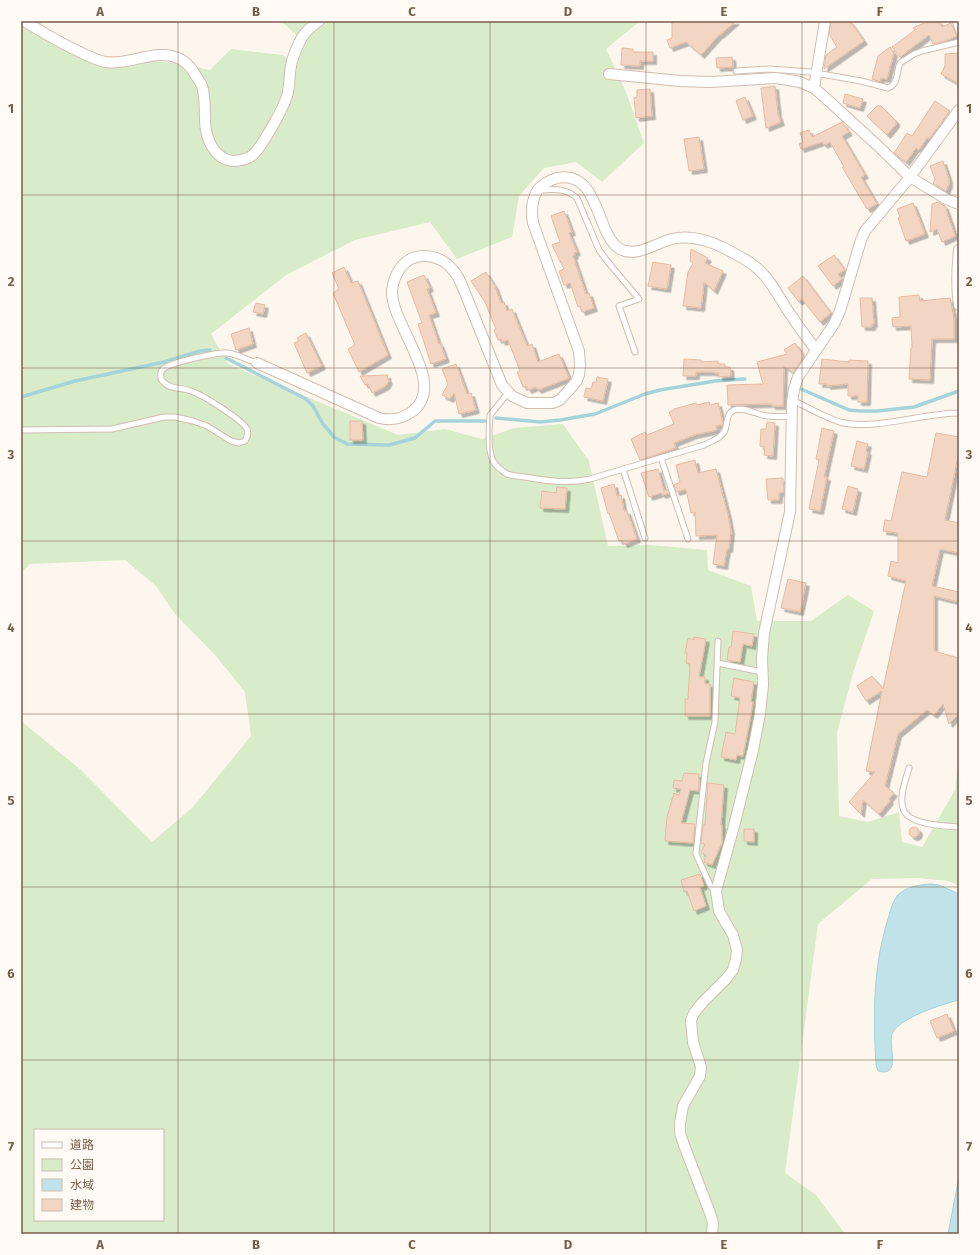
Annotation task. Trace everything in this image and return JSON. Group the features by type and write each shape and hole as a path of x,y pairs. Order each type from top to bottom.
{"street":[{"path":"24,21 64,45 101,61 125,61 157,55 171,55 183,61 193,71 202,86 204,97 205,130 208,140 214,151 222,158 231,161 248,158 254,154 261,144 282,109 287,96 291,66 299,42 305,32 319,21"},
{"path":"814,88 825,21"},
{"path":"609,74 680,81 710,82 776,78 800,82 814,88 910,177 946,199 959,204"},
{"path":"712,1234 713,1223 680,1133 680,1123 683,1106 700,1076 701,1067 692,1042 691,1020 703,1002 726,979 732,970 736,959 737,950 734,935 719,911 716,891 753,750 760,714 763,685 762,658 764,633 790,512 792,400 794,389 798,377 834,324 840,311 865,231 910,177 959,110"},
{"path":"257,363 378,418 388,420 400,418 406,415 415,409 423,398 425,384 415,355 394,307 392,290 398,272 406,262 414,257 423,256 436,258 444,262 455,272 461,283 502,385 508,393 519,401 527,403 553,403 560,400 576,382 579,375 579,351 533,223 532,204 538,190 548,182 559,178 574,180 584,186 593,198 610,237 616,246 621,250 630,252 639,251 674,239 689,238 714,243 745,258 768,281 792,318 816,350"},
{"path":"959,250 957,291 959,305"}],"lane":[{"path":"955,21 959,32"},
{"path":"736,71 769,69 816,73 862,81 888,88 892,87 896,82 900,63 914,54 959,42"},
{"path":"538,190 565,190 572,193 577,198 599,250 640,299 619,306 635,352"},
{"path":"21,430 112,429 175,417 207,426 231,441 239,443 245,441 248,435 247,430 237,420 202,396 189,390 167,386 160,379 161,374 162,370 169,366 211,354 231,354 257,363"},
{"path":"508,393 490,415 491,457 494,462 506,473 540,479 579,482 704,445 717,439 725,432 727,421 733,410 749,411 768,416 792,417"},
{"path":"792,400 840,422 854,424 886,422 936,414 959,413"},
{"path":"661,458 688,538"},
{"path":"623,469 645,538"},
{"path":"716,891 711,887 696,854 706,763 715,722 718,641"},
{"path":"718,663 762,672"},
{"path":"909,768 902,799 905,812 912,819 925,823 959,827"}],"green space":[{"path":"21,21 37,21 73,53 175,63 210,70 231,49 283,55 293,65 305,44 281,21 640,21 606,49 626,92 644,143 602,182 576,162 544,168 519,196 512,237 457,259 430,222 355,240 286,275 211,334 228,364 398,435 445,429 482,439 514,428 563,424 589,461 608,546 650,545 707,550 708,570 751,586 757,621 811,621 848,595 874,611 853,673 837,733 839,816 868,822 899,812 902,842 922,847 955,790 959,752 959,886 949,881 918,878 872,879 818,924 785,1173 816,1195 845,1234 21,1234 21,721 81,770 152,842 193,807 251,736 245,692 216,656 175,614 156,586 125,560 30,564 21,573"}],"water":[{"path":"918,885 939,885 959,894 959,1000 922,1012 903,1022 896,1028 891,1039 892,1065 890,1070 885,1072 878,1071 876,1065 875,1047 875,993 879,957 887,922 893,904 902,891"},
{"path":"959,1177 959,1234 948,1234"}],"building":[{"path":"672,21 736,21 720,34 701,55 686,42 670,48 667,40 672,38"},
{"path":"831,21 850,21 864,41 824,69 826,55 837,47 829,34"},
{"path":"929,21 939,21 942,27 951,23 957,36 933,44 929,35 900,57 892,47 915,30 913,28"},
{"path":"890,47 894,53 887,79 881,78 880,82 872,79 878,56"},
{"path":"622,48 633,49 633,52 653,52 653,61 640,61 640,66 621,65"},
{"path":"959,53 959,84 941,74 945,66 945,54"},
{"path":"732,57 733,67 717,68 716,58"},
{"path":"775,86 778,114 781,122 766,128 761,88"},
{"path":"650,89 652,116 636,118 634,98 637,97 637,90"},
{"path":"845,94 863,99 860,108 843,103"},
{"path":"745,97 753,116 743,120 736,101"},
{"path":"935,101 950,111 929,139 927,138 919,150 916,148 906,162 894,153 907,133 912,136"},
{"path":"877,106 881,106 896,121 896,124 887,135 867,116"},
{"path":"842,122 849,132 842,136 865,175 861,177 877,204 867,209 842,167 844,167 830,142 824,145 822,142 801,149 799,144 803,142 800,133 809,130 812,137"},
{"path":"699,137 704,169 689,171 684,139"},
{"path":"943,161 949,179 949,184 946,191 933,183 935,179 930,166"},
{"path":"938,202 945,206 955,236 942,242 937,229 930,232 932,204"},
{"path":"913,203 925,234 906,241 898,218 900,217 897,209"},
{"path":"564,211 572,232 569,233 577,252 574,253 575,255 573,256 586,294 589,293 594,308 582,312 580,306 578,307 570,283 564,285 559,271 564,269 552,245 560,242 551,216"},
{"path":"691,249 708,258 705,263 723,271 714,291 704,282 701,308 683,306 688,272 693,263 690,261"},
{"path":"834,255 845,270 838,274 842,279 833,286 818,266"},
{"path":"653,262 671,265 667,289 648,286"},
{"path":"344,267 351,283 358,281 388,355 359,372 348,349 355,345 333,293 339,289 332,273"},
{"path":"486,272 495,286 501,303 504,302 507,311 512,309 527,346 532,344 538,362 559,354 569,378 538,390 536,387 528,390 526,386 523,387 517,372 520,371 508,340 502,342 501,339 498,340 494,330 496,329 485,302 471,281"},
{"path":"424,275 430,288 427,289 436,313 429,315 446,359 431,364 418,324 422,323 407,282"},
{"path":"803,276 831,313 820,322 802,299 799,302 788,288"},
{"path":"919,295 920,301 950,298 954,319 954,339 932,339 930,380 909,379 912,348 911,326 893,327 892,318 900,317 899,297"},
{"path":"860,298 872,298 874,324 872,324 872,327 862,327"},
{"path":"256,303 265,305 263,314 253,312"},
{"path":"249,328 253,344 236,350 231,334"},
{"path":"306,333 322,366 307,373 294,343 299,341 297,338"},
{"path":"795,343 804,356 793,373 784,366 783,406 772,406 772,404 728,405 727,385 763,384 757,362 787,354 784,350"},
{"path":"684,359 701,360 701,362 718,361 718,364 725,364 725,367 730,367 731,376 719,377 719,373 696,372 696,376 683,376"},
{"path":"822,359 849,362 849,360 868,361 867,402 858,402 858,396 848,396 848,384 827,386 827,384 819,384"},
{"path":"456,364 467,394 471,393 476,410 459,414 454,393 450,399 442,395 448,384 442,369"},
{"path":"388,375 387,377 389,381 386,386 372,393 368,384 365,385 360,376"},
{"path":"597,377 608,379 603,401 584,397 586,388 591,389 593,382 596,382"},
{"path":"709,402 710,405 718,403 723,423 722,425 716,426 717,430 694,435 674,443 676,448 640,460 631,439 645,432 647,435 674,424 669,412 674,409 696,403 697,405"},
{"path":"350,421 362,421 363,440 350,440"},
{"path":"767,422 775,423 773,456 764,455 765,447 760,446 761,429 766,429"},
{"path":"822,428 834,431 824,477 827,477 820,511 809,509 819,460 816,459"},
{"path":"936,433 959,437 959,451 945,520 959,523 959,553 940,549 932,586 959,592 959,602 934,596 934,651 959,658 959,714 949,724 943,704 934,715 927,710 898,734 885,786 894,793 889,799 890,801 879,814 863,800 861,814 849,802 875,772 866,771 882,691 866,701 857,686 872,676 883,689 906,581 888,576 891,561 898,563 898,533 883,531 885,520 891,521 902,472 927,477"},
{"path":"857,441 868,444 866,451 868,452 864,469 851,466"},
{"path":"695,460 698,473 716,469 731,531 729,549 727,549 724,566 713,564 717,535 696,536 695,512 691,513 686,489 676,492 674,485 680,482 676,465"},
{"path":"658,469 664,491 667,489 669,493 662,495 661,493 649,497 641,473"},
{"path":"783,478 784,492 779,493 779,500 768,500 766,479"},
{"path":"614,484 617,496 621,495 624,511 627,511 637,539 624,544 622,540 619,541 609,513 608,514 601,488"},
{"path":"848,486 858,489 853,512 842,509"},
{"path":"557,487 567,488 565,509 540,508 542,491 556,493"},
{"path":"788,579 806,583 800,612 781,608"},
{"path":"733,631 754,634 752,646 743,644 740,662 727,660 729,647 731,647"},
{"path":"694,637 706,639 699,677 705,677 705,684 710,684 710,716 685,716 685,699 688,699 690,664 686,663 687,653 685,653 688,638 694,640"},
{"path":"734,678 754,682 751,702 753,702 743,756 737,755 736,760 721,757 726,732 735,734 740,698 731,696"},
{"path":"684,773 699,774 699,791 690,790 681,823 695,824 693,843 665,841 667,817 674,793 679,795 681,789 673,788 674,780 682,781"},
{"path":"708,783 724,785 721,825 722,843 712,865 704,862 706,855 701,853 705,844 701,843 703,825 705,825"},
{"path":"912,827 916,827 918,828 918,836 912,837 909,834 909,830"},
{"path":"744,829 754,829 754,842 744,841"},
{"path":"700,874 704,886 700,887 706,906 694,911 687,891 684,892 681,880"},
{"path":"947,1014 954,1031 937,1038 930,1021"}],"waterway":[{"path":"21,397 75,381 164,362 200,351 210,350"},
{"path":"226,358 306,399 313,406 323,424 334,437 347,444 389,445 415,438 435,421 485,421"},
{"path":"496,418 540,422 560,420 595,414 645,394 660,390 715,381 745,379"},
{"path":"801,389 849,410 860,411 878,411 914,407 959,391"}]}
